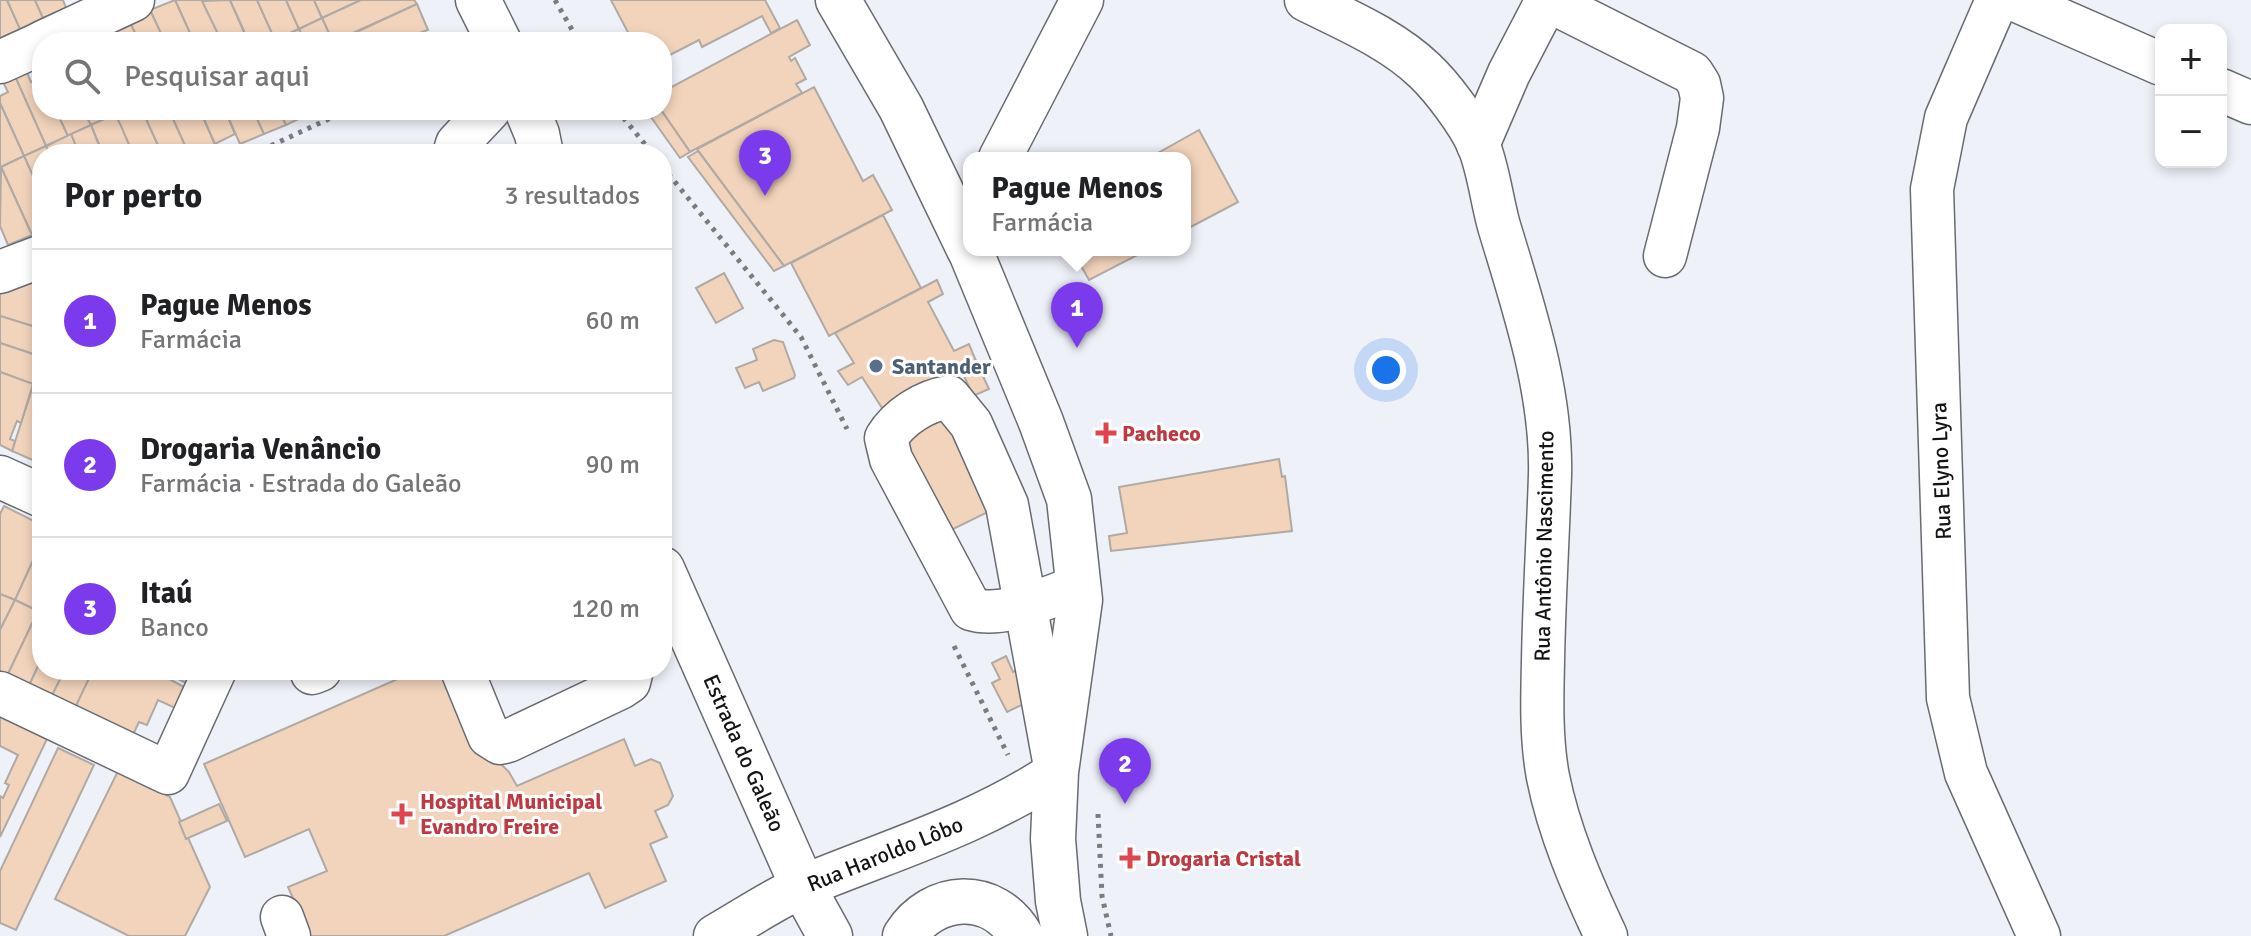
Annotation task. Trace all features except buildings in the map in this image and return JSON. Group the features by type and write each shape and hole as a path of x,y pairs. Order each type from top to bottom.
{"main road":[{"path":"478,0 497,27"},
{"path":"838,0 901,108 963,236"},
{"path":"531,120 539,144"},
{"path":"972,256 1041,422 1069,499 1080,600 1056,772 1053,839 1058,901 1065,936"},
{"name":"Estrada do Galeão","path":"672,593 803,887 830,936"},
{"path":"905,936 916,920 930,909 962,901 993,908 1007,918 1021,936"}],"street":[{"path":"64,32 133,0"},
{"path":"1003,152 1082,0"},
{"name":"Rua Antônio Nascimento","path":"1306,0 1395,48 1424,70 1446,94 1478,145 1524,305 1547,429 1550,470 1542,714 1548,776 1560,825 1583,887 1606,936"},
{"path":"1478,145 1509,73 1547,0 1692,73 1699,84 1702,98 1698,128 1665,256"},
{"name":"Rua Elyno Lyra","path":"1997,0 1946,118 1932,189 1948,698 1966,773 2039,936"},
{"path":"2015,0 2155,61"},
{"path":"0,62 32,47"},
{"path":"2227,93 2251,103"},
{"path":"457,144 480,120"},
{"path":"0,272 32,260"},
{"path":"1056,772 1026,606 1007,505 977,438 964,413 949,397 934,399 896,423 886,438 891,459 971,609 981,612 1026,606 1079,586"},
{"path":"0,477 32,491"},
{"path":"0,693 168,773 210,680"},
{"path":"466,680 489,736 500,743 620,688 630,680"},
{"name":"Rua Haroldo Lôbo","path":"715,936 803,887 963,823 1026,792 1056,772"}],"path":[{"path":"555,0 573,32"},
{"path":"275,144 326,120"},
{"path":"625,120 645,144"}],"place":[{"name":"Itaú","path":"765,196"},
{"name":"Pague Menos","path":"1077,348"},
{"name":"Santander","path":"876,366"},
{"name":"Pacheco","path":"1106,433"},
{"name":"Drogaria Venâncio","path":"1125,804"},
{"name":"Hospital Municipal Evandro Freire","path":"402,814"},
{"name":"Drogaria Cristal","path":"1130,858"}]}
